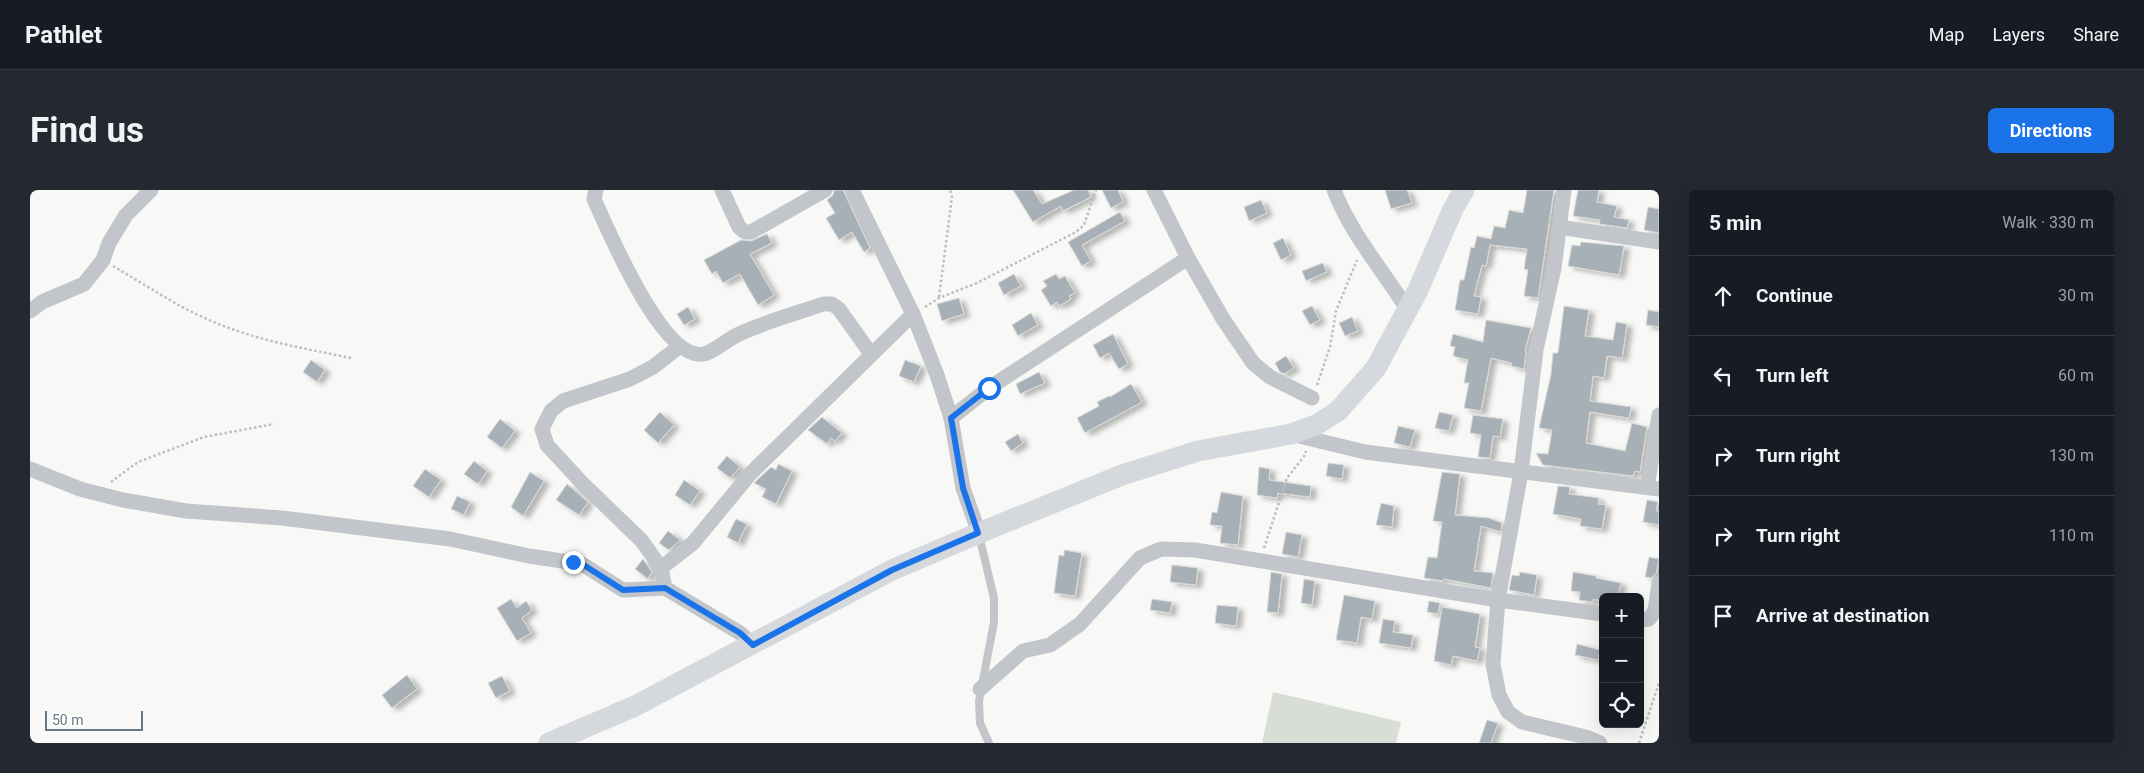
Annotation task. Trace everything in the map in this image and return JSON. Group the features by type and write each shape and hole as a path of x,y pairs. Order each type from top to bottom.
{"main road":[{"path":"549,743 635,706 892,570 978,533 1122,476 1198,451 1300,436 1338,411 1376,368 1418,290 1453,209 1464,190"}],"street":[{"path":"30,310 42,302 84,284 103,260 109,243 126,215 151,190"},
{"path":"596,190 594,198 644,302 668,335 691,353 704,354 738,334 823,304 832,304 839,309 871,354"},
{"path":"722,190 739,227 744,232 751,232 825,190"},
{"path":"852,190 913,314 937,375 951,418 963,488 978,533"},
{"path":"1154,190 1188,258 1253,363 1270,377 1312,398"},
{"path":"1334,190 1363,247 1386,275 1407,309"},
{"path":"1564,190 1554,268 1536,350 1521,472 1498,600 1493,664 1499,695 1508,712 1522,722 1586,737 1600,743"},
{"path":"1559,227 1659,242"},
{"path":"951,418 989,388 1188,258"},
{"path":"661,568 693,543 750,474 913,314"},
{"path":"665,588 661,568 642,541 583,484 547,445 542,429 551,411 563,402 630,379 653,367 680,346"},
{"path":"1300,436 1365,452 1653,488 1659,415"},
{"path":"30,469 91,492 123,500 186,511 282,518 450,539 529,556 582,564 623,590 665,588 740,633 753,645"},
{"path":"980,689 1023,652 1050,645 1080,624 1140,558 1161,549 1195,550 1498,600 1599,613"},
{"path":"1644,620 1649,619 1655,611 1659,583"}],"lane":[{"path":"978,533 994,598 994,622 980,689 980,723 989,743"}],"path":[{"path":"939,298 952,197 950,190"},
{"path":"913,314 939,298 978,283 1076,232 1084,225 1096,190"},
{"path":"1312,398 1330,347 1336,311 1363,247"},
{"path":"103,260 205,319 232,330 273,342 352,358"},
{"path":"91,492 114,480 128,467 138,462 204,437 274,424"},
{"path":"1260,560 1287,478 1305,455 1300,436"},
{"path":"1639,743 1659,683"}],"shaded area":[{"path":"1273,692 1401,722 1396,743 1262,743"}],"building":[{"path":"834,190 843,190 870,248 864,252 852,232 839,240 826,218 835,213 827,200 833,195"},
{"path":"1013,190 1033,190 1042,204 1074,190 1088,190 1091,197 1063,211 1061,206 1033,222"},
{"path":"1102,190 1118,190 1123,202 1111,208"},
{"path":"1385,190 1407,190 1412,203 1391,209"},
{"path":"1527,190 1554,190 1538,298 1524,296 1528,270 1524,269 1527,249 1490,245 1486,266 1482,265 1474,296 1481,297 1478,314 1455,310 1460,280 1464,280 1471,247 1474,248 1477,236 1491,239 1494,226 1505,228 1509,210 1523,213"},
{"path":"1578,190 1599,190 1597,202 1617,206 1614,217 1629,220 1627,228 1599,224 1600,220 1573,216"},
{"path":"1261,200 1267,213 1249,221 1244,207"},
{"path":"1648,207 1659,209 1659,233 1644,230"},
{"path":"1120,212 1125,221 1082,245 1091,261 1082,266 1068,242"},
{"path":"767,234 772,243 750,254 774,295 758,305 740,274 723,283 716,271 712,274 704,260 741,240 751,241"},
{"path":"1283,238 1291,255 1281,260 1273,243"},
{"path":"1581,242 1624,246 1619,275 1568,266 1572,245 1580,246"},
{"path":"1323,263 1327,272 1306,281 1302,271"},
{"path":"1014,274 1021,286 1004,295 998,283"},
{"path":"1056,274 1059,279 1065,276 1075,293 1069,296 1071,299 1059,306 1057,302 1051,306 1041,290 1047,286 1043,281"},
{"path":"959,298 964,314 942,321 937,304"},
{"path":"1312,306 1320,320 1310,325 1302,311"},
{"path":"1564,306 1589,310 1585,336 1613,340 1616,322 1627,324 1622,358 1607,356 1604,378 1593,376 1590,401 1631,407 1629,418 1590,412 1586,443 1625,451 1632,423 1647,427 1640,472 1635,471 1633,476 1543,465 1536,453 1548,454 1552,430 1539,428 1551,374 1553,353 1558,353"},
{"path":"688,307 695,319 684,325 677,314"},
{"path":"1648,310 1659,312 1659,327 1646,325"},
{"path":"1031,313 1038,325 1018,336 1012,325"},
{"path":"1352,317 1358,331 1345,336 1339,323"},
{"path":"1486,320 1531,328 1525,351 1524,369 1511,366 1512,363 1491,358 1481,411 1464,408 1469,383 1464,383 1468,360 1453,356 1455,347 1450,346 1453,334 1483,342"},
{"path":"1113,334 1128,364 1119,369 1109,353 1100,358 1093,345"},
{"path":"1286,356 1294,368 1284,374 1280,372 1275,363"},
{"path":"311,360 325,370 317,382 303,372"},
{"path":"905,360 921,366 914,382 899,376"},
{"path":"1039,372 1045,383 1020,394 1016,384"},
{"path":"1131,384 1142,402 1085,433 1077,418 1099,406 1097,402 1110,397"},
{"path":"660,412 674,425 658,443 644,430"},
{"path":"1439,412 1453,415 1449,431 1435,428"},
{"path":"1473,415 1503,419 1500,437 1493,436 1490,458 1478,457 1481,435 1470,433"},
{"path":"822,417 842,433 835,441 831,438 827,444 808,430"},
{"path":"500,419 515,431 502,448 487,437"},
{"path":"1398,426 1415,430 1410,447 1394,443"},
{"path":"1018,434 1023,443 1011,451 1005,442"},
{"path":"727,456 740,467 730,478 717,468"},
{"path":"474,461 487,471 478,484 464,474"},
{"path":"1328,463 1344,465 1342,479 1326,476"},
{"path":"778,464 792,471 776,504 762,497 766,489 754,483 771,467 776,470"},
{"path":"1259,467 1270,469 1269,480 1311,486 1310,497 1278,493 1277,498 1257,495"},
{"path":"425,469 441,480 429,497 413,486"},
{"path":"530,472 544,481 523,516 511,507"},
{"path":"1442,472 1460,474 1455,515 1489,518 1502,523 1501,532 1481,526 1474,571 1493,573 1491,588 1444,579 1443,581 1424,578 1428,557 1437,558 1442,522 1433,521"},
{"path":"684,480 700,491 690,505 675,495"},
{"path":"567,484 588,502 579,515 556,500"},
{"path":"1558,486 1570,487 1569,494 1599,498 1598,504 1606,505 1602,529 1580,526 1581,519 1553,514"},
{"path":"1221,492 1243,496 1238,545 1220,543 1222,526 1210,525 1212,512 1217,513"},
{"path":"457,496 470,502 464,515 451,509"},
{"path":"1647,500 1658,502 1656,511 1659,511 1659,525 1643,522"},
{"path":"1381,503 1394,506 1392,527 1376,525"},
{"path":"736,519 747,524 738,543 727,537"},
{"path":"668,531 680,540 669,550 659,543"},
{"path":"1286,532 1302,535 1298,557 1282,554"},
{"path":"1064,550 1082,553 1075,596 1054,593 1059,555 1064,556"},
{"path":"1649,557 1659,559 1656,574 1651,578 1645,577"},
{"path":"643,559 652,572 648,579 635,569"},
{"path":"1172,565 1198,568 1196,585 1170,582"},
{"path":"1271,572 1282,574 1278,613 1267,612"},
{"path":"1520,572 1537,575 1534,595 1509,590 1512,575 1519,576"},
{"path":"1573,572 1621,583 1619,593 1599,593 1599,600 1593,599 1593,602 1579,600 1580,592 1571,591"},
{"path":"1304,579 1315,581 1312,605 1301,603"},
{"path":"1344,595 1375,601 1372,619 1361,617 1357,643 1336,640"},
{"path":"511,599 517,608 526,601 532,610 522,618 531,633 517,641 497,608"},
{"path":"1152,599 1172,602 1170,613 1150,610"},
{"path":"1429,601 1440,603 1438,614 1427,612"},
{"path":"1217,605 1238,607 1236,626 1215,623"},
{"path":"1442,607 1480,614 1475,647 1480,648 1477,661 1453,656 1451,665 1434,661"},
{"path":"1383,619 1395,621 1393,632 1413,635 1411,648 1379,643"},
{"path":"1577,644 1599,650 1598,660 1575,655"},
{"path":"407,675 417,689 392,708 382,695"},
{"path":"502,676 510,691 496,698 488,683"},
{"path":"1487,720 1498,723 1491,743 1479,743"}],"route":[{"path":"573,562 582,564 601,578 623,590 665,588 740,633 753,645 892,570 978,533 963,488 951,418 989,388"}]}
